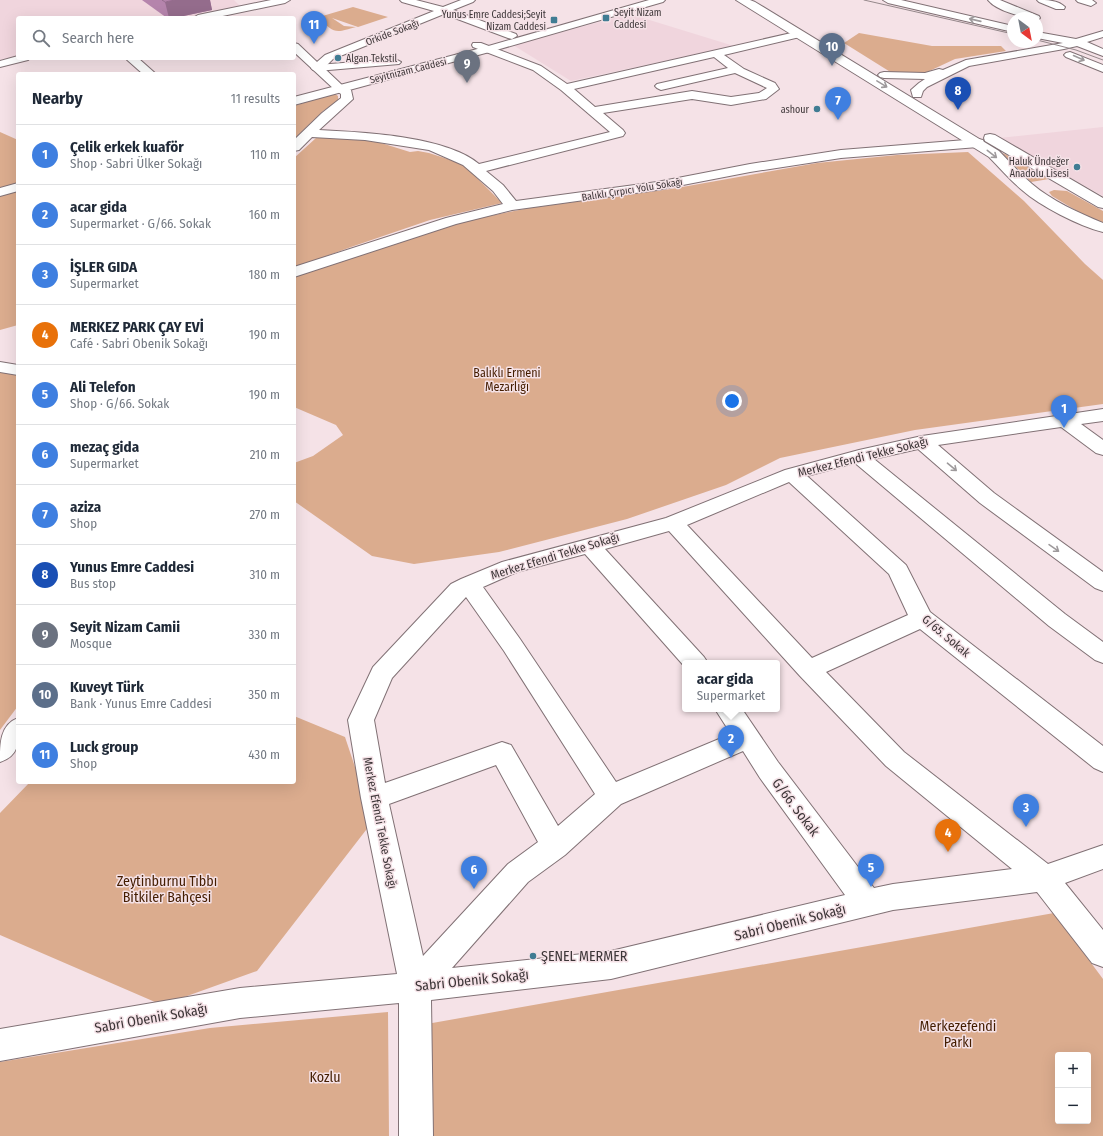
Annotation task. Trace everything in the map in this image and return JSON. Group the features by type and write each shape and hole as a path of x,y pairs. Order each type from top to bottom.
{"street":[{"path":"205,16 248,3 285,0"},
{"path":"405,0 446,11 512,36"},
{"name":"Orkide Sokağı","path":"317,68 329,57 446,11 470,0"},
{"name":"Seyitnizam Caddesi","path":"317,68 391,62 444,54 640,0"},
{"name":"Seyitnizam Caddesi","path":"296,100 489,49 660,0"},
{"path":"741,0 800,34 978,143 994,154 1027,188 1037,195 1069,213 1103,228"},
{"path":"760,0 1103,204"},
{"path":"888,0 1007,28"},
{"path":"993,0 1020,12"},
{"path":"1042,0 1060,7"},
{"path":"248,3 263,16"},
{"path":"1067,30 1089,38"},
{"path":"565,88 800,34"},
{"path":"917,94 918,90 923,85 966,63 1064,46 1102,35"},
{"path":"1043,36 1080,44 1103,52"},
{"path":"884,75 926,76 941,71 964,60 1072,43"},
{"path":"476,169 619,133 565,88 537,68 477,45"},
{"path":"296,48 339,88 347,93 347,99 296,145"},
{"path":"1054,48 1103,69"},
{"path":"588,107 692,95 731,101 762,96 773,89 771,85 737,69 714,53"},
{"path":"0,64 16,60"},
{"path":"133,60 148,72"},
{"path":"653,88 737,69"},
{"path":"588,107 622,95"},
{"path":"309,133 364,136 432,147 468,162 498,188 512,206"},
{"name":"Balıklı Çırpıcı Yolu Sokağı","path":"296,271 451,221 512,206 657,186 750,168 841,154 978,143"},
{"path":"1037,195 1038,190 1049,185 1071,186"},
{"path":"0,192 16,188"},
{"path":"0,367 16,370"},
{"name":"Merkez Efendi Tekke Sokağı","path":"416,1136 415,987 374,798 361,720 382,673 459,590 469,584 510,567 673,523 792,474 859,456 922,442 1103,414"},
{"path":"1065,421 1103,449"},
{"path":"922,442 999,507 1103,583"},
{"path":"859,456 1058,620 1103,654"},
{"name":"G/65. Sokak","path":"792,474 898,570 912,601 922,618 1103,761"},
{"path":"673,523 809,670 895,759 1044,878 1103,953"},
{"path":"588,545 693,660"},
{"path":"469,584 512,645 611,796"},
{"path":"809,670 922,618"},
{"name":"G/66. Sokak","path":"730,712 769,770 868,903"},
{"path":"0,752 16,731"},
{"path":"415,987 518,873 555,846 611,796 748,738"},
{"path":"374,798 502,752 555,846"},
{"name":"Sabri Obenik Sokağı","path":"0,1044 240,1003 415,987 610,965 893,897 1044,878 1103,857"}],"shaded area":[{"path":"0,0 234,0 241,7 196,16 16,16 16,56 0,60"},
{"path":"630,14 734,46 571,81 513,45"},
{"name":"Haluk Ündeğer Anadolu Lisesi","path":"1103,127 1103,196 999,138"}],"green space":[{"path":"353,7 388,17 358,27 332,18 344,26 356,27 335,31 328,27 319,17"},
{"path":"859,33 932,46 1001,46 1006,51 955,59 923,74 892,73 844,43"},
{"path":"334,93 338,96 338,101 323,111 296,137 296,105"},
{"path":"0,132 16,139 16,184 0,188"},
{"path":"362,137 410,152 418,151 429,153 463,164 502,203 430,220 296,267 296,156 316,138"},
{"name":"Balıklı Ermeni Mezarlığı","path":"968,152 1024,201 1085,264 1103,280 1103,404 915,430 780,458 726,485 627,519 499,552 414,564 372,556 296,502 296,462 313,456 343,435 336,425 296,408 296,273 377,245 470,220 529,208 671,189 817,163 897,155"},
{"path":"1002,153 1005,154 1049,179 1031,182"},
{"path":"1054,190 1067,191 1103,211 1103,223 1082,214 1052,196 1049,192"},
{"path":"16,191 16,326 0,330 0,196"},
{"path":"0,372 16,374 16,709 0,730"},
{"name":"Zeytinburnu Tıbbı Bitkiler Bahçesi","path":"296,717 345,737 373,821 257,971 162,1005 0,935 0,813 28,784 296,784"},
{"name":"Merkezefendi Parkı","path":"1054,913 1103,979 1103,1136 425,1136 421,1025"},
{"name":"Kozlu","path":"388,1012 389,1136 0,1136 0,1062 210,1028"}],"building":[{"path":"162,0 175,0 165,2"}],"tram line":[{"path":"864,0 1007,33"},
{"path":"1043,42 1076,50 1103,60"}],"place":[{"name":"Seyit Nizam Caddesi","path":"606,18"},
{"name":"Yunus Emre Caddesi;Seyit Nizam Caddesi","path":"554,20"},
{"name":"Luck group","path":"314,44"},
{"name":"Algan Tekstil","path":"338,58"},
{"name":"Kuveyt Türk","path":"832,66"},
{"name":"Seyit Nizam Camii","path":"467,83"},
{"name":"ashour","path":"817,109"},
{"name":"Yunus Emre Caddesi","path":"958,110"},
{"name":"aziza","path":"838,120"},
{"name":"Haluk Ündeğer Anadolu Lisesi","path":"1077,167"},
{"name":"Çelik erkek kuaför","path":"1064,428"},
{"name":"acar gida","path":"731,758"},
{"name":"İŞLER GIDA","path":"1026,827"},
{"name":"MERKEZ PARK ÇAY EVİ","path":"948,852"},
{"name":"Ali Telefon","path":"871,887"},
{"name":"mezaç gida","path":"474,889"},
{"name":"ŞENEL MERMER","path":"533,956"}]}
